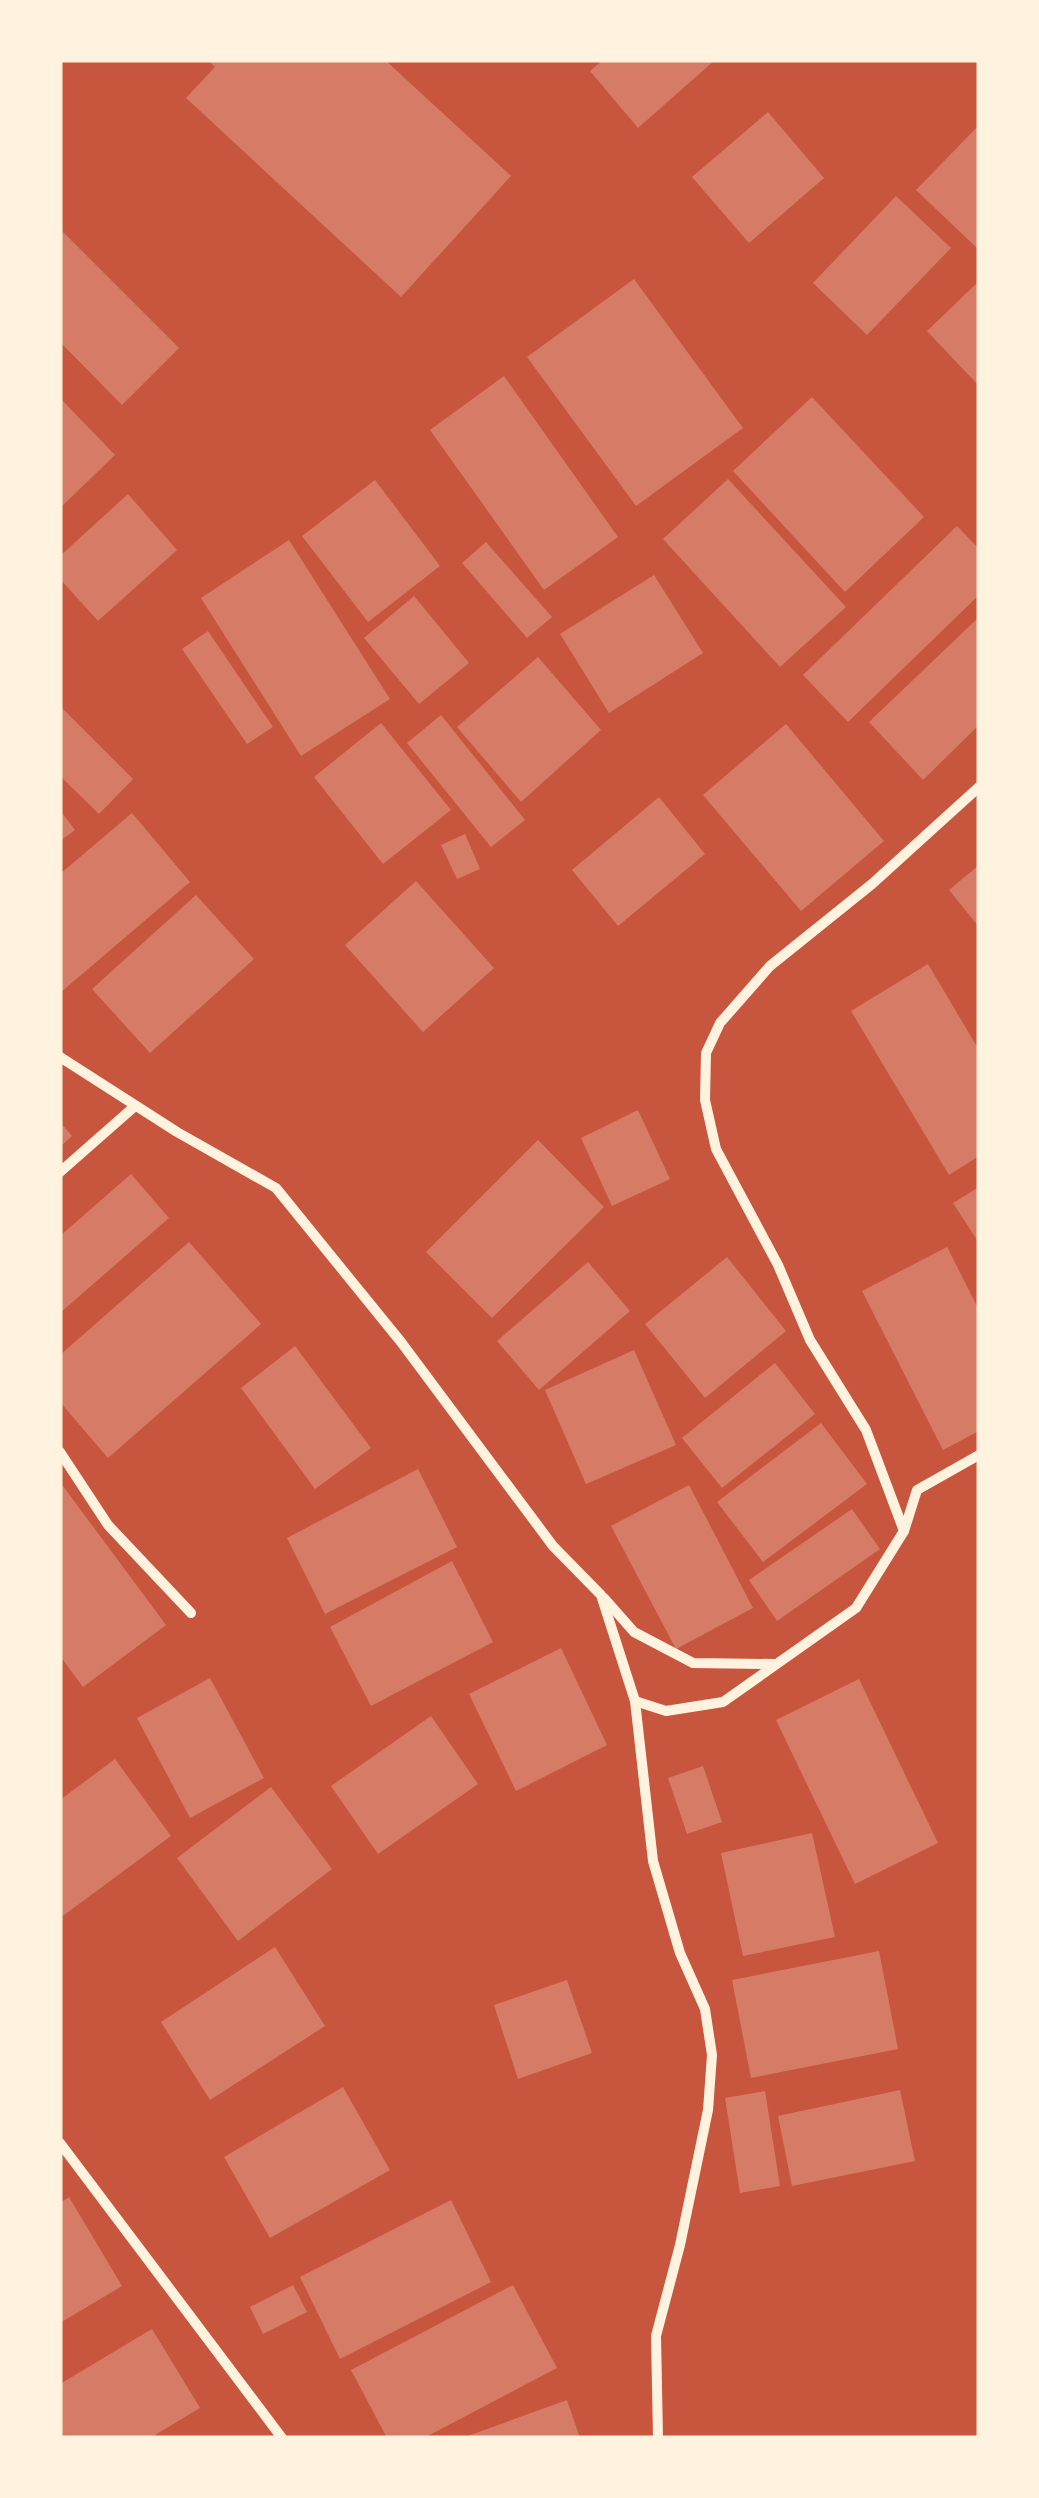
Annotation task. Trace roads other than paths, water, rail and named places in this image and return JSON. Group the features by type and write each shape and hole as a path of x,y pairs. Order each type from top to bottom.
{"street":[{"path":"904,1532 866,1430 810,1340 778,1264 716,1149 705,1100 706,1053 720,1023 770,966 872,884 979,787"},
{"path":"60,1056 136,1106 276,1188 401,1342 553,1546 634,1632 693,1663 775,1664"},
{"path":"60,1172 136,1106"},
{"path":"60,1452 108,1525 191,1614"},
{"path":"635,1701 666,1711 723,1702 856,1608 904,1532 917,1490 979,1455"},
{"path":"601,1595 635,1701 653,1861 680,1953 705,2009 712,2055 708,2110 656,2336 658,2438"},
{"path":"60,2144 282,2438"}]}
